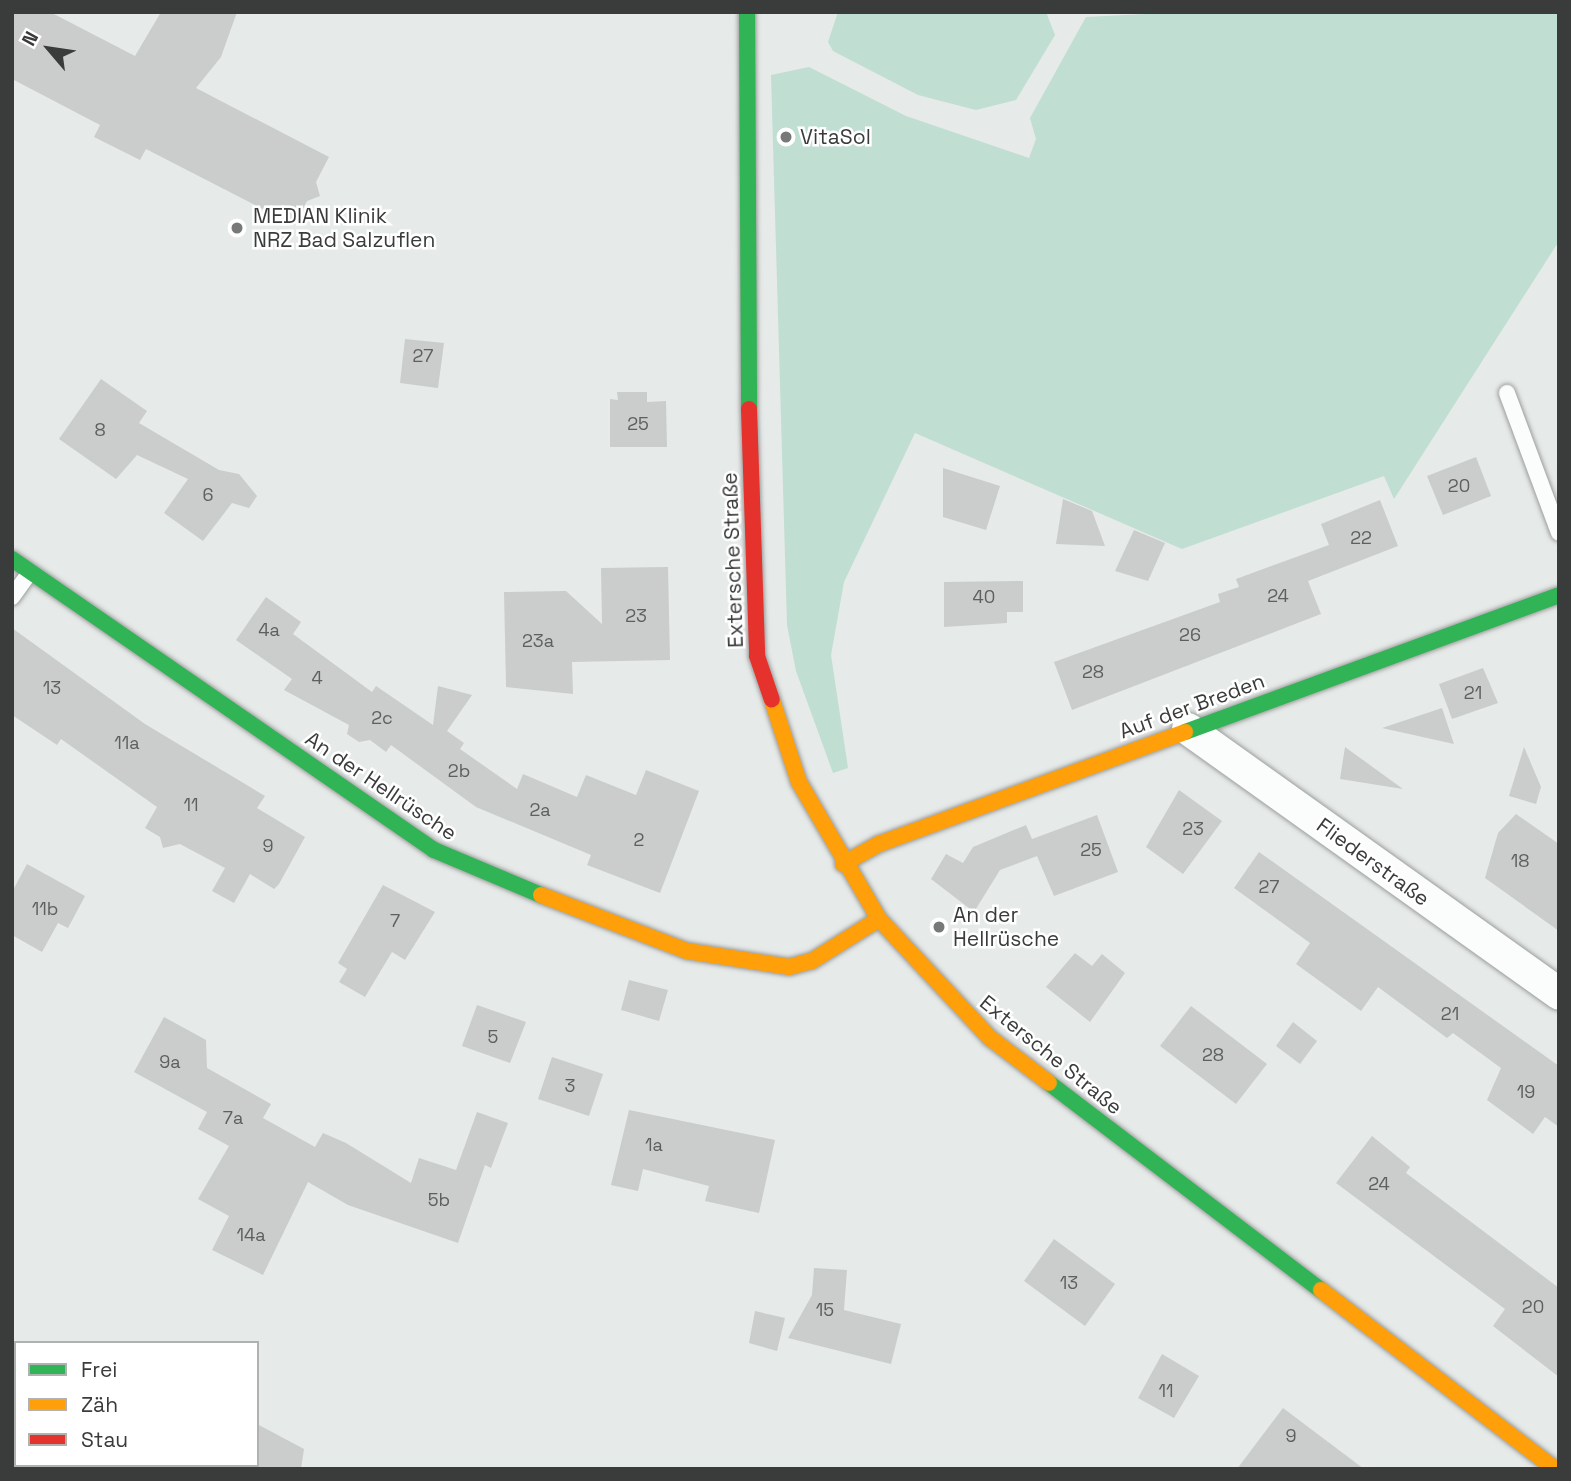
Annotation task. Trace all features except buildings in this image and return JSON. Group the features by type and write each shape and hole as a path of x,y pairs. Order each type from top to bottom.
{"main road":[{"name":"Extersche Straße","path":"747,12 750,507 757,656 799,782 843,864 879,919 990,1038 1555,1469"},
{"name":"An der Hellrüsche","path":"12,559 434,850 589,916 687,951 789,967 812,961 879,919"},
{"name":"Auf der Breden","path":"843,864 879,844 1559,594"}],"street":[{"name":"Fliederstraße","path":"1188,729 1559,994"}],"lane":[{"path":"1507,393 1559,533"},
{"path":"12,597 30,572"}],"green space":[{"path":"838,12 1046,12 1055,35 1016,100 976,110 918,95 833,51 828,42"},
{"path":"1187,12 1559,12 1559,241 1394,499 1384,476 1182,549 915,433 844,582 831,655 848,768 833,773 796,671 787,625 771,75 809,67 906,116 1029,158 1036,139 1030,118 1086,17"}],"traffic: fast":[{"path":"747,12 749,409"},
{"path":"12,559 434,850 541,895"},
{"path":"1185,732 1559,595"},
{"path":"1049,1083 1321,1290"}],"traffic: slow":[{"path":"772,700 799,782 879,919 990,1038 1049,1083"},
{"path":"843,864 879,844 1185,732"},
{"path":"541,895 687,951 789,967 812,961 879,919"},
{"path":"1321,1290 1555,1469"}],"traffic: jam":[{"path":"749,409 757,656 772,700"}],"place":[{"name":"VitaSol","path":"786,137"},
{"name":"MEDIAN Klinik NRZ Bad Salzuflen","path":"237,228"},
{"name":"An der Hellrüsche","path":"939,927"}]}
